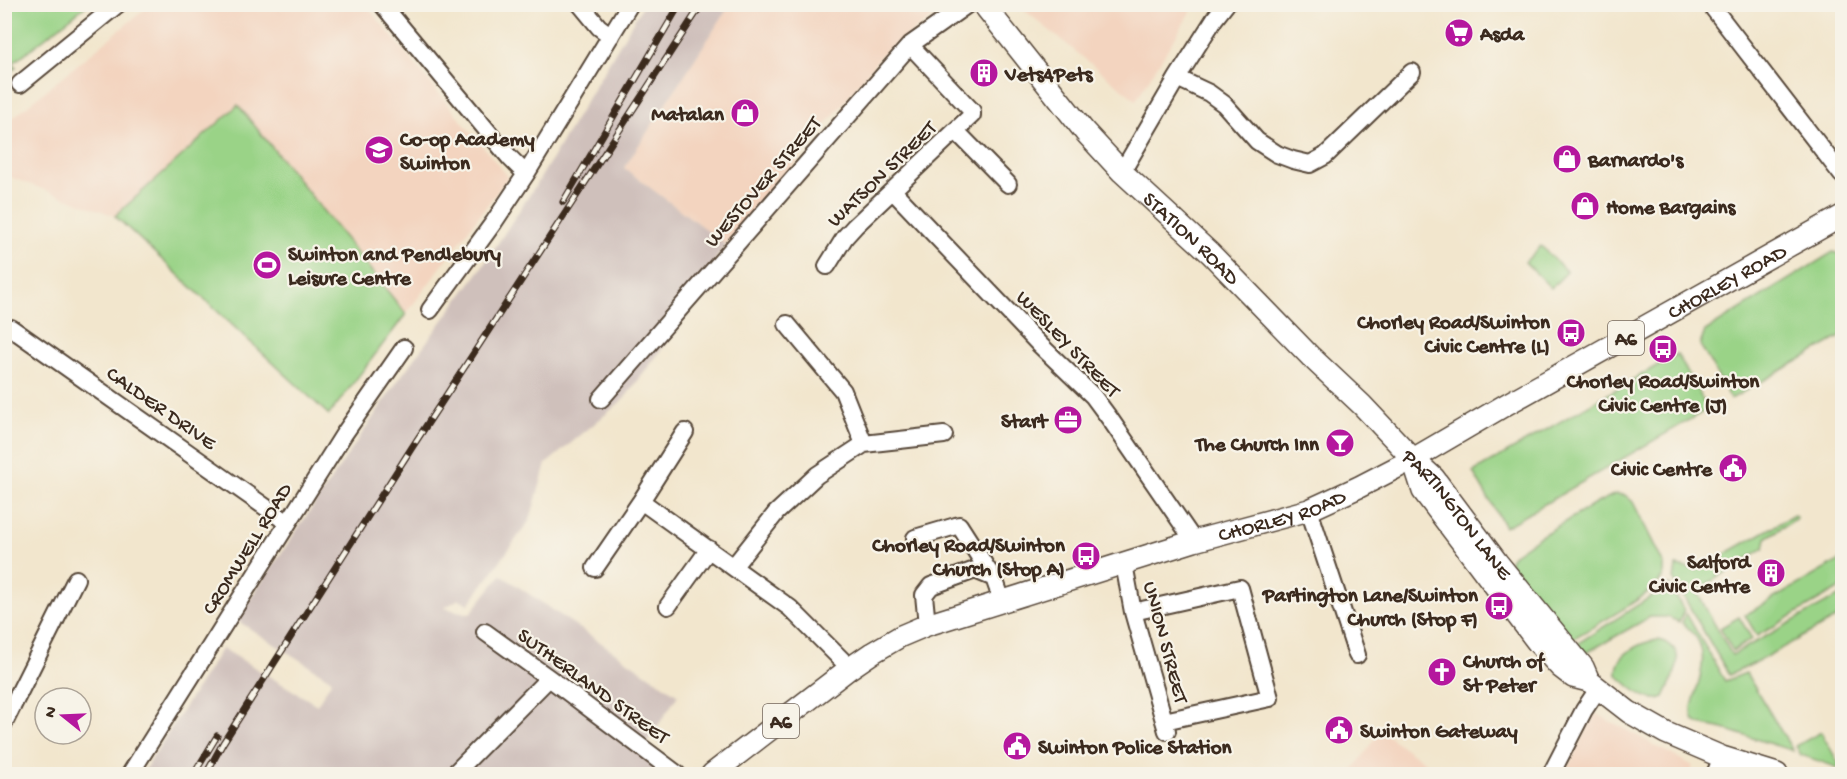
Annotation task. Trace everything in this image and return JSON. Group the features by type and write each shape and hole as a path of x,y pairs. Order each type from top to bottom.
{"main road":[{"name":"STATION ROAD","path":"983,4 1085,132 1122,172 1210,253 1413,459"},
{"name":"CHORLEY ROAD","path":"712,774 850,668 901,636 1002,601 1194,541 1309,510 1413,459 1842,216"},
{"name":"PARTINGTON LANE","path":"1413,459 1423,491 1538,643 1560,667 1573,677 1593,685 1647,722 1693,746 1718,766 1778,774"}],"street":[{"path":"20,84 118,4"},
{"path":"382,4 510,158 526,174"},
{"path":"580,4 599,27 611,36"},
{"path":"430,310 526,174 630,4"},
{"name":"WESTOVER STREET","path":"601,399 910,45 968,4"},
{"path":"1122,172 1177,78 1226,4"},
{"path":"1710,4 1842,175"},
{"name":"WATSON STREET","path":"827,266 845,237 972,115 972,111 910,45"},
{"path":"1177,78 1209,93 1224,104 1257,141 1277,154 1310,164 1325,156 1412,72"},
{"path":"956,131 1008,184"},
{"name":"WESLEY STREET","path":"893,191 1040,345 1093,396 1194,541"},
{"path":"787,324 843,391 864,444"},
{"name":"CALDER DRIVE","path":"11,328 288,523"},
{"name":"CROMWELL ROAD","path":"130,774 344,434 404,348"},
{"path":"595,568 685,432"},
{"path":"734,566 776,513 817,475 864,444 944,435"},
{"path":"641,501 790,608 850,668"},
{"path":"1309,510 1358,655"},
{"path":"915,538 959,525 994,578 1002,601"},
{"path":"668,606 709,549"},
{"name":"UNION STREET","path":"1124,564 1133,612 1166,727 1270,698 1240,588 1133,612"},
{"path":"927,626 924,595 931,586 975,570 994,578"},
{"path":"4,723 76,579"},
{"name":"SUTHERLAND STREET","path":"485,632 677,774"},
{"path":"454,774 549,678"},
{"path":"1551,774 1584,710 1593,685"}],"shaded area":[{"name":"Co-op Academy Swinton","path":"150,5 366,5 508,177 406,314 238,105 115,216 5,175 4,125"},
{"path":"643,5 730,5 624,168 725,244 662,349 624,399 546,464 530,520 469,604 459,599 444,608 470,614 501,575 678,695 640,753 668,774 142,774 222,648 317,705 332,680 236,620 397,382 483,266 538,182"},
{"path":"730,5 951,5 884,52 764,203 725,244 624,168"},
{"path":"1018,5 1195,5 1136,100"},
{"path":"1595,713 1693,766 1690,774 1565,774"},
{"path":"1381,731 1441,774 1350,774"}],"green space":[{"path":"5,4 87,5 13,63 16,67 5,76"},
{"name":"Swinton and Pendlebury Leisure Centre","path":"238,105 406,314 329,415 115,216"},
{"path":"1541,246 1567,272 1551,288 1525,262"},
{"path":"1833,252 1842,255 1842,336 1731,399 1700,345 1705,331"},
{"path":"1677,354 1708,409 1505,527 1473,472"},
{"path":"1615,494 1625,495 1633,502 1664,565 1664,575 1655,586 1633,603 1569,641 1510,566 1510,560 1514,554 1539,537"},
{"path":"1794,515 1797,518 1766,538 1764,548 1696,591 1732,655 1842,594 1842,615 1729,675 1674,580 1676,566 1697,570"},
{"path":"1842,559 1842,587 1757,636 1745,615"},
{"path":"1669,585 1684,610 1679,622 1668,617 1650,617 1586,653 1575,645"},
{"path":"1686,613 1725,681 1746,673 1793,751 1694,721 1692,707 1701,673 1702,652 1699,642 1682,623"},
{"path":"1739,617 1752,639 1733,651 1720,628"},
{"path":"1658,640 1675,649 1677,664 1664,697 1657,699 1645,696 1633,689 1617,675 1617,668 1624,655 1630,650 1644,643"},
{"path":"1821,732 1839,764 1842,762 1842,769 1801,755 1796,746"}],"railway":[{"path":"563,202 680,4"},
{"path":"206,774 223,743 411,449 702,4"},
{"path":"194,774 217,736"}],"place":[{"name":"Asda","path":"1459,33"},
{"name":"Vets4Pets","path":"984,73"},
{"name":"Matalan","path":"745,113"},
{"name":"Co-op Academy Swinton","path":"379,150"},
{"name":"Barnardo's","path":"1567,159"},
{"name":"Home Bargains","path":"1585,206"},
{"name":"Swinton and Pendlebury Leisure Centre","path":"267,265"},
{"name":"Chorley Road/Swinton Civic Centre (L)","path":"1571,333"},
{"name":"Chorley Road/Swinton Civic Centre (J)","path":"1663,349"},
{"name":"Start","path":"1068,420"},
{"name":"The Church Inn","path":"1340,443"},
{"name":"Civic Centre","path":"1733,468"},
{"name":"Chorley Road/Swinton Church (Stop A)","path":"1086,556"},
{"name":"Salford Civic Centre","path":"1771,573"},
{"name":"Partington Lane/Swinton Church (Stop F)","path":"1499,606"},
{"name":"Church of St Peter","path":"1442,672"},
{"name":"Swinton Gateway","path":"1339,730"},
{"name":"Swinton Police Station","path":"1017,746"}]}
